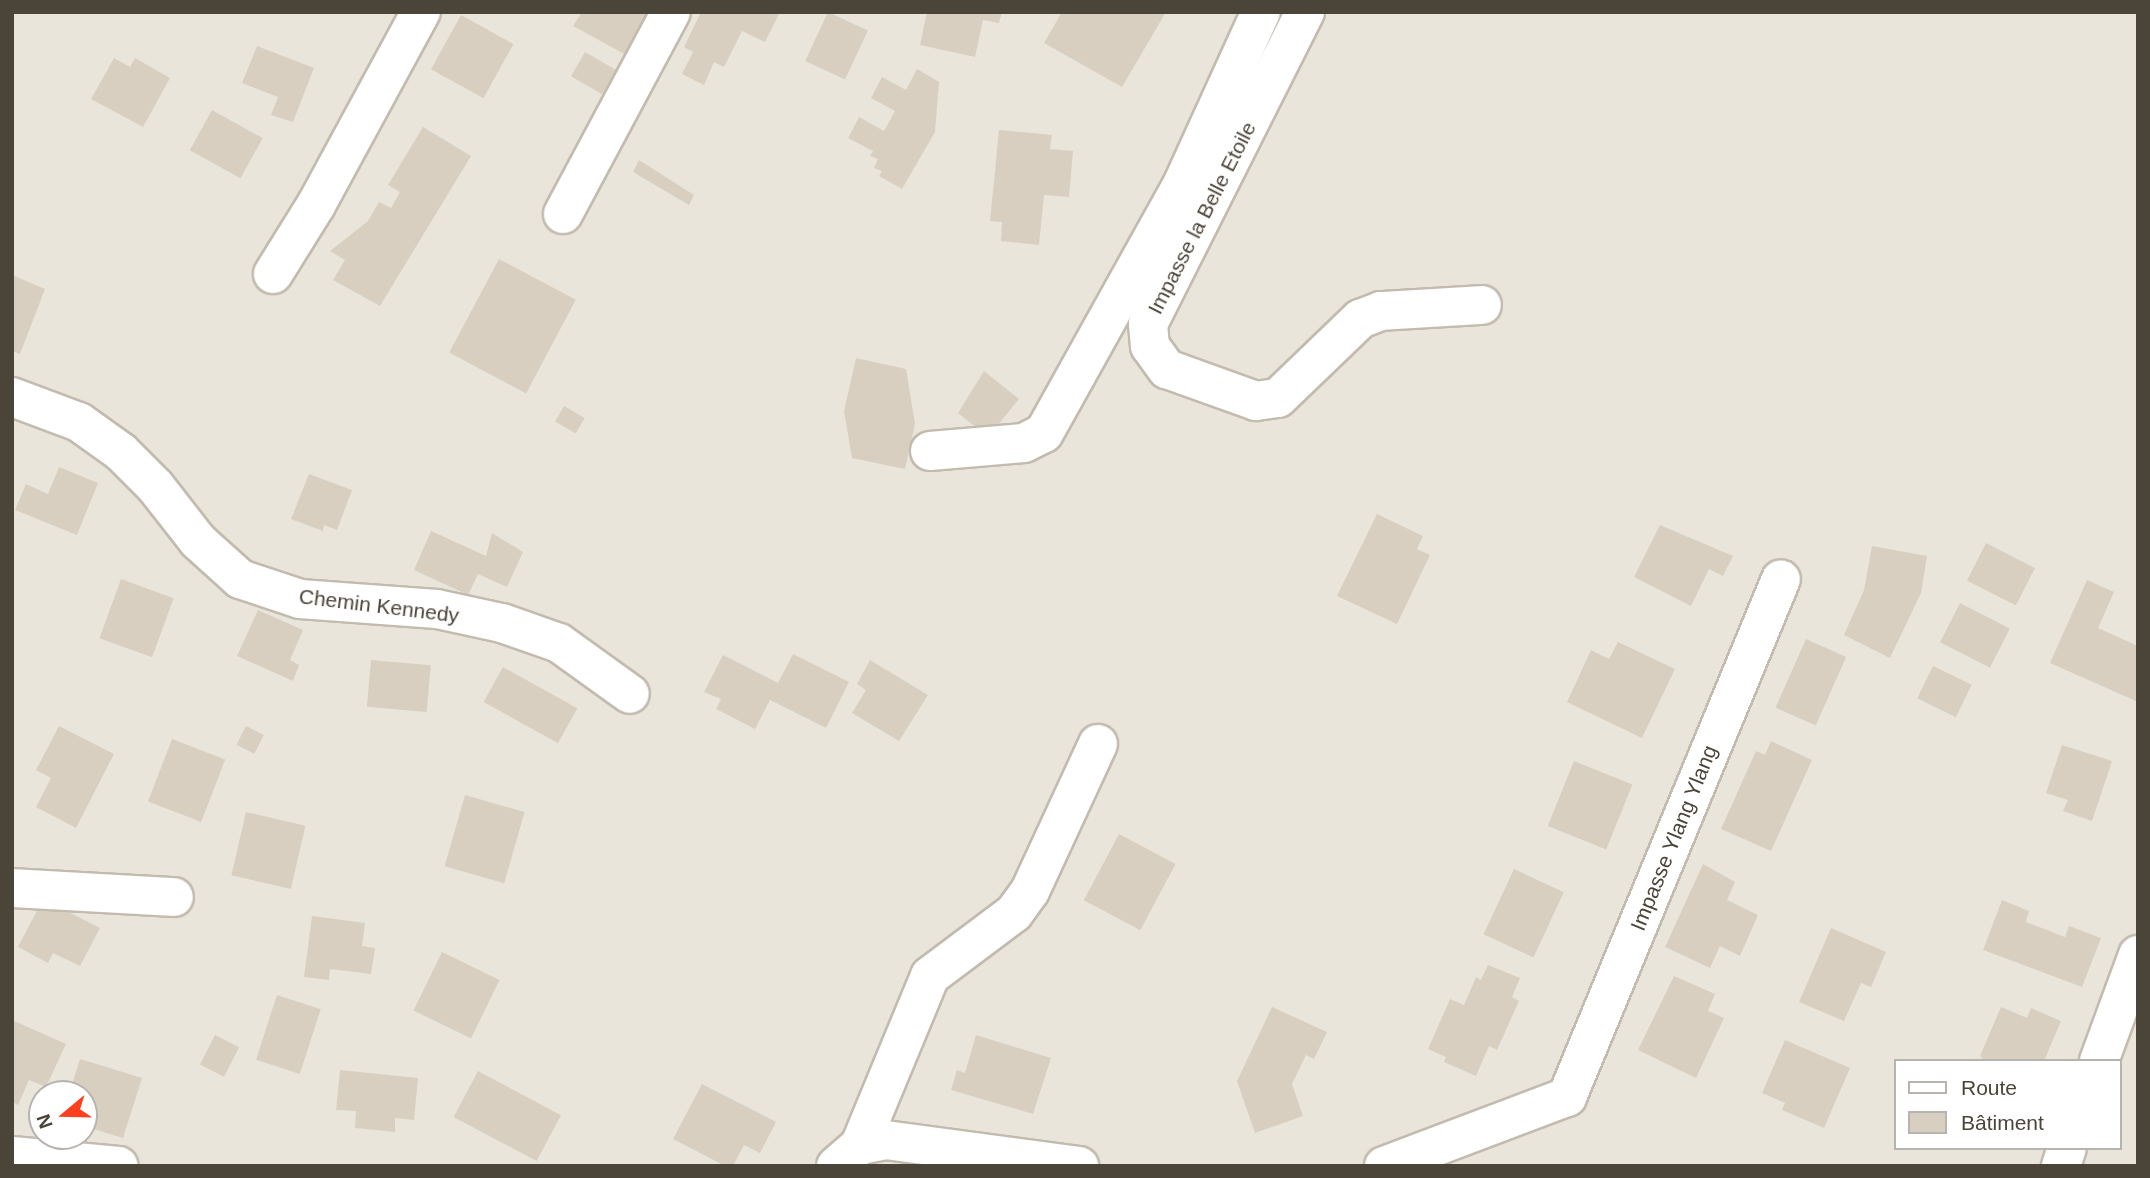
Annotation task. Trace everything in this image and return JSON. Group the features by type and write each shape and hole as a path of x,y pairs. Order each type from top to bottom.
{"street":[{"path":"273,275 317,205 421,12"},
{"path":"563,214 671,12"},
{"path":"930,451 1024,443 1044,433 1182,185 1261,12"},
{"name":"Impasse la Belle Etoile","path":"1305,12 1148,324 1150,346 1167,369 1256,401 1278,398 1297,383 1360,319 1381,311 1482,305"},
{"name":"Chemin Kennedy","path":"12,397 79,422 121,452 155,486 198,541 240,579 300,599 438,610 502,623 559,643 630,694"},
{"name":"Impasse Ylang Ylang","path":"1384,1166 1567,1097 1781,579"},
{"path":"848,1155 930,976 1014,913 1030,891 1098,744"},
{"path":"12,888 174,897"},
{"path":"2100,1059 2138,955"},
{"path":"848,1155 886,1140 1079,1166"},
{"path":"12,1156 74,1164 119,1166"}],"shaded area":[{"path":"12,12 2138,12 2138,1166 12,1166"}],"building":[{"path":"582,12 662,12 628,56 573,26"},
{"path":"701,12 780,12 765,42 742,31 724,67 714,62 704,85 682,74 693,52 684,47"},
{"path":"828,12 868,31 845,80 805,61"},
{"path":"927,12 1002,12 999,23 983,20 975,57 920,45"},
{"path":"1062,12 1166,12 1122,87 1044,43"},
{"path":"461,15 513,44 483,98 431,69"},
{"path":"257,46 314,68 293,122 271,115 278,97 242,83"},
{"path":"585,52 616,70 602,94 571,76"},
{"path":"114,58 130,67 135,58 170,78 143,127 91,99"},
{"path":"917,69 939,82 935,132 902,189 879,176 882,171 874,168 878,159 870,156 873,151 848,138 859,117 884,131 895,111 871,98 882,77 906,90"},
{"path":"212,110 263,138 240,178 190,150"},
{"path":"423,127 471,156 380,306 333,280 345,260 330,251 368,221 379,202 391,208 400,192 388,185"},
{"path":"999,130 1052,135 1050,149 1073,151 1069,197 1044,195 1039,245 1001,241 1002,222 990,221"},
{"path":"639,160 694,195 689,205 633,172"},
{"path":"499,259 576,300 526,393 449,353"},
{"path":"12,275 45,289 20,354 12,351"},
{"path":"856,358 906,369 915,424 905,469 852,458 844,411"},
{"path":"984,371 1019,399 988,437 958,413"},
{"path":"564,406 585,418 576,434 555,422"},
{"path":"59,467 98,483 77,535 15,510 26,484 48,494"},
{"path":"309,474 352,490 337,530 324,525 323,531 291,519"},
{"path":"1377,514 1423,536 1417,549 1430,555 1397,624 1337,596"},
{"path":"1660,525 1733,556 1723,576 1709,569 1691,606 1634,577"},
{"path":"431,531 486,556 492,533 523,552 507,587 478,574 468,595 414,570"},
{"path":"1986,543 2035,568 2016,605 1967,580"},
{"path":"1872,546 1927,556 1921,593 1890,658 1844,635 1864,590"},
{"path":"121,579 174,598 152,657 99,638"},
{"path":"2087,580 2114,592 2098,628 2138,646 2138,702 2050,663"},
{"path":"1960,603 2010,628 1990,668 1940,642"},
{"path":"258,610 303,630 290,660 299,665 293,681 237,656"},
{"path":"1806,639 1846,657 1816,725 1775,708"},
{"path":"1618,642 1675,669 1642,738 1567,702 1591,650 1609,659"},
{"path":"793,654 849,682 826,728 770,700 755,729 716,709 721,699 704,692 723,655 778,683"},
{"path":"371,660 431,665 427,712 367,707"},
{"path":"870,660 928,695 899,741 852,713 866,690 857,684"},
{"path":"1933,666 1972,685 1956,717 1917,698"},
{"path":"503,667 577,708 558,743 484,702"},
{"path":"59,726 114,754 76,828 36,807 51,778 36,770"},
{"path":"246,726 264,735 254,754 236,745"},
{"path":"172,739 225,759 201,822 148,802"},
{"path":"1771,741 1812,760 1771,851 1721,829 1756,751 1765,755"},
{"path":"2062,745 2112,761 2092,821 2063,811 2068,800 2046,793"},
{"path":"1574,761 1632,785 1606,850 1548,826"},
{"path":"465,795 525,812 504,883 445,866"},
{"path":"246,812 305,826 291,889 231,875"},
{"path":"1119,834 1176,864 1140,930 1084,900"},
{"path":"1703,864 1735,882 1727,900 1758,915 1740,956 1720,946 1710,968 1665,947"},
{"path":"1514,869 1564,892 1533,957 1484,934"},
{"path":"43,899 100,928 80,966 53,953 48,963 18,947"},
{"path":"2002,900 2029,911 2026,922 2065,937 2069,926 2101,938 2082,987 1983,950"},
{"path":"312,916 365,923 362,946 375,948 371,974 330,969 329,980 304,977"},
{"path":"1831,928 1886,952 1871,987 1861,983 1844,1021 1799,1002"},
{"path":"442,952 500,980 471,1038 414,1010"},
{"path":"1488,965 1520,978 1512,997 1519,1001 1497,1050 1489,1046 1476,1076 1444,1062 1446,1057 1428,1049 1450,999 1464,1005 1476,977 1481,980"},
{"path":"1674,976 1715,994 1708,1011 1724,1018 1696,1078 1638,1050"},
{"path":"277,995 321,1009 300,1074 256,1060"},
{"path":"1272,1007 1327,1032 1314,1059 1306,1055 1292,1084 1303,1116 1255,1133 1237,1081"},
{"path":"2001,1007 2027,1018 2031,1008 2061,1021 2045,1059 1983,1059 1980,1056"},
{"path":"12,1020 66,1044 49,1080 28,1080 18,1105 12,1102"},
{"path":"215,1035 239,1047 224,1077 200,1064"},
{"path":"976,1035 1051,1058 1033,1114 951,1090 957,1070 965,1073"},
{"path":"1785,1040 1850,1068 1824,1128 1782,1110 1785,1103 1762,1093"},
{"path":"80,1059 142,1078 123,1138 98,1130 98,1080 73,1080"},
{"path":"340,1070 418,1078 414,1120 395,1118 395,1132 355,1128 356,1111 336,1110"},
{"path":"478,1071 561,1115 537,1161 454,1117"},
{"path":"702,1084 776,1122 760,1153 744,1145 733,1166 725,1166 673,1139"}]}
